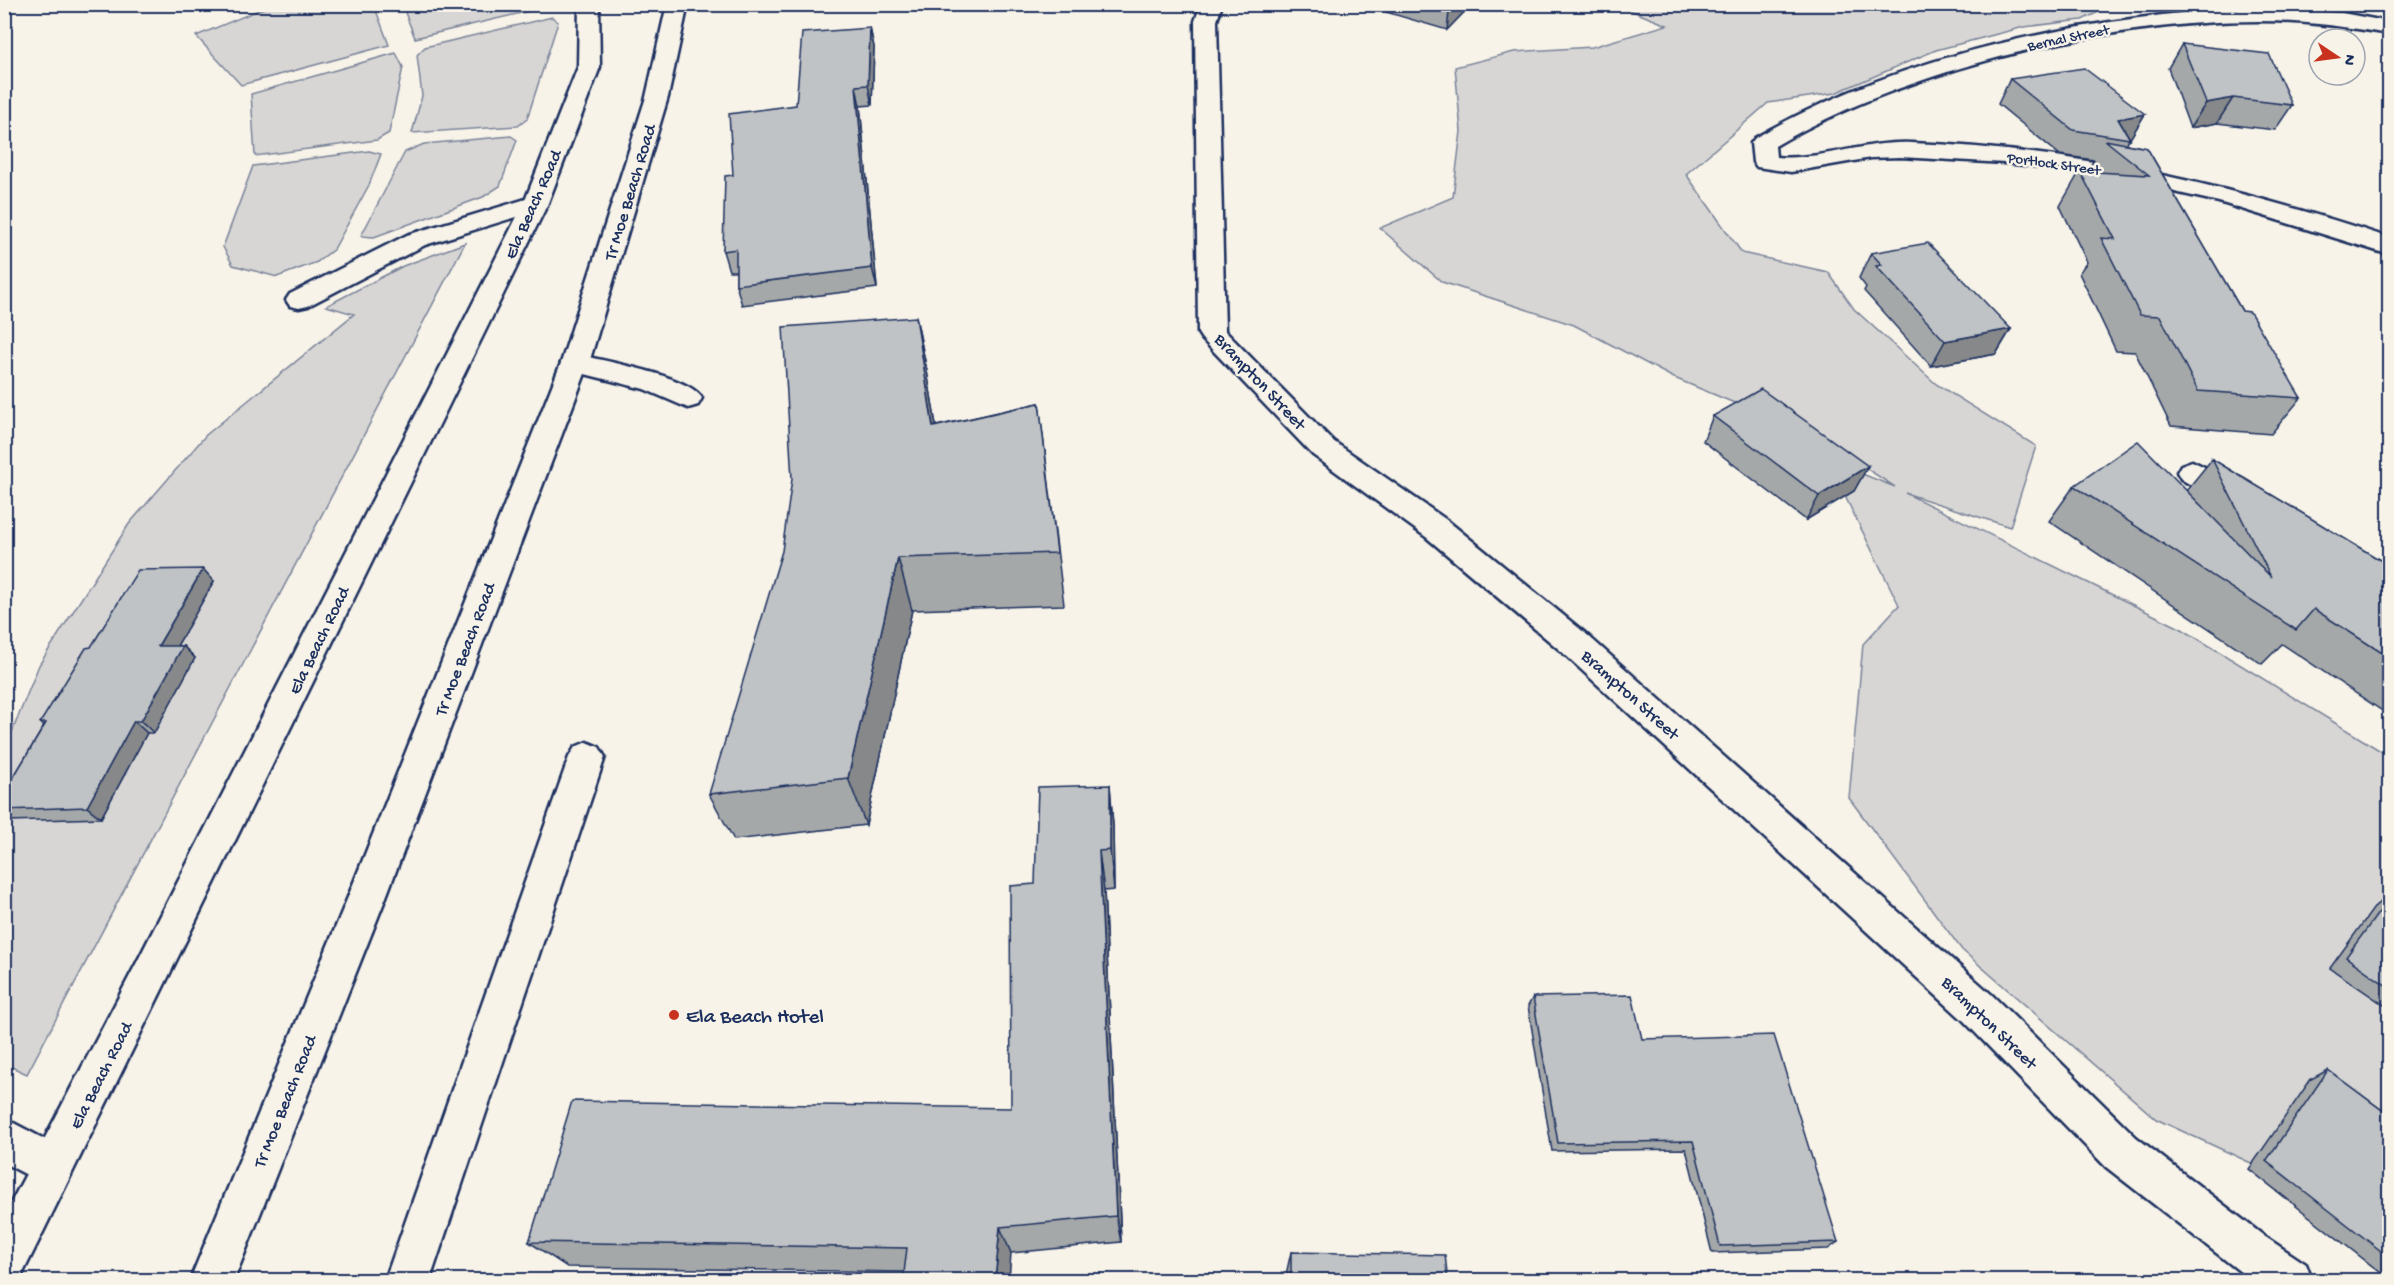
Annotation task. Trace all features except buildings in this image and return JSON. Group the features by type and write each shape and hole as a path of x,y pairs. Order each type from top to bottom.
{"main road":[{"name":"Ela Beach Road","path":"4,1263 150,977 536,203 589,67 591,38 589,4"},
{"name":"Tr Moe Beach Road","path":"212,1281 367,897 575,363 657,97 678,4"},
{"name":"Brampton Street","path":"1212,4 1206,21 1212,333 1323,448 1437,530 1574,642 1977,1007 2121,1152 2248,1252 2290,1281"},
{"name":"Bernal Street","path":"1763,143 1799,120 1936,67 2092,30 2157,19 2261,14 2390,28"},
{"name":"Portlock Street","path":"1763,143 1765,162 1783,167 1873,150 2034,158 2134,175 2209,192 2308,218 2390,247"},
{"path":"299,300 416,240 536,203"},
{"path":"575,363 653,382 688,398"},
{"path":"2192,472 2264,510"},
{"path":"407,1281 586,757"},
{"path":"4,1139 52,1166"}],"shaded area":[{"path":"370,4 377,13 389,45 241,85 196,36 271,5"},
{"path":"559,4 415,38 404,10 398,5"},
{"path":"2094,4 2103,10 2082,20 2024,27 1936,50 1835,93 1768,103 1686,174 1742,253 1828,272 1854,309 1936,384 2036,446 2010,527 1905,493 2182,629 2389,756 2389,1227 2156,1119 1962,950 1849,798 1863,644 1899,605 1827,460 1895,487 1821,439 1672,377 1574,325 1442,282 1380,228 1453,197 1461,131 1455,67 1514,52 1592,47 1667,25 1617,5"},
{"path":"552,17 558,22 527,119 518,126 412,133 422,96 417,55 425,47"},
{"path":"396,53 403,67 389,133 377,140 255,156 251,94"},
{"path":"511,136 517,140 500,186 483,197 374,237 361,236 405,152 424,144"},
{"path":"369,151 381,154 369,185 334,249 317,262 277,277 233,265 223,247 253,166"},
{"path":"465,243 27,1074 5,1064 5,764 12,732 39,665 129,524 206,435 354,314 326,306 403,266"}],"place":[{"name":"Ela Beach Hotel","path":"674,1015"}]}
